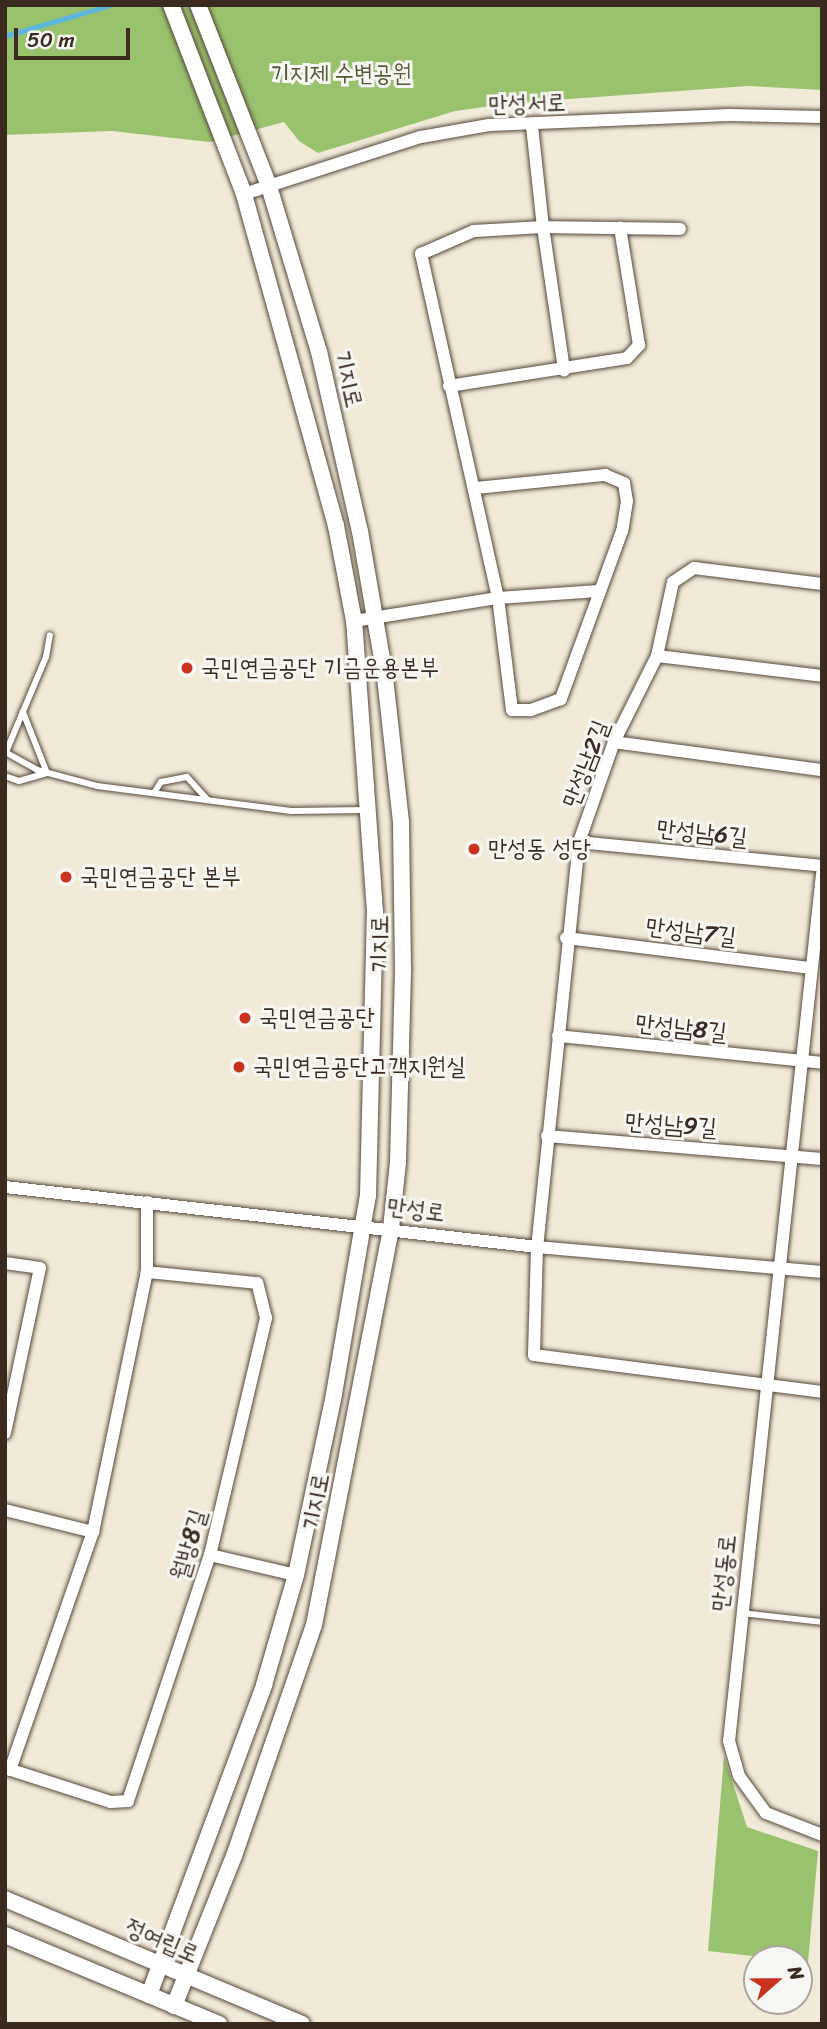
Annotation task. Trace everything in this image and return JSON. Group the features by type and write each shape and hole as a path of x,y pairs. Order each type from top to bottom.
{"street":[{"name":"기지로","path":"149,1995 163,1966 264,1685 296,1574 334,1394 361,1224 368,1196 374,926 354,621 314,437 244,194 221,127 171,5"},
{"name":"기지로","path":"174,2006 234,1856 314,1625 391,1228 400,1079 401,822 375,618 319,352 269,186 198,5"},
{"name":"만성서로","path":"244,194 421,137 489,125 532,126 729,115 822,117"},
{"path":"532,126 543,227 564,370"},
{"path":"476,488 605,475 624,483 627,501 622,531 561,699 530,710 512,710 498,598 476,488 449,386 421,254 474,231 543,227 680,229"},
{"path":"449,386 627,358 639,345 620,228"},
{"name":"만성남2길","path":"764,1387 534,1355 537,1247 566,937 579,842 614,742 657,656 673,582 682,572 694,568 822,584"},
{"path":"354,621 498,598 598,591"},
{"path":"657,656 822,676"},
{"path":"614,742 822,770"},
{"name":"만성남6길","path":"579,842 822,866"},
{"name":"만성동로","path":"822,873 764,1387 729,1741 739,1776 766,1813 822,1835"},
{"name":"만성남7길","path":"566,937 811,968"},
{"name":"만성남8길","path":"558,1036 822,1063"},
{"name":"만성남9길","path":"547,1136 822,1159"},
{"name":"만성로","path":"5,1187 361,1224 537,1247 822,1272"},
{"name":"월방8길","path":"147,1202 147,1272 93,1532 8,1769 111,1802 128,1801 210,1555 266,1318 257,1283 147,1272"},
{"path":"5,1263 40,1268 5,1433"},
{"path":"764,1387 822,1392"},
{"path":"5,1510 93,1532"},
{"path":"210,1555 296,1574"},
{"name":"정여립로","path":"5,1899 302,2024"},
{"path":"5,1935 219,2024"}],"lane":[{"path":"50,635 6,752 47,772 97,786 291,810 368,810"},
{"path":"23,712 47,772"},
{"path":"5,776 19,781 47,772"},
{"path":"154,793 161,782 187,777 208,800"},
{"path":"740,1613 822,1622"}],"green space":[{"name":"기지제 수변공원","path":"5,5 822,5 822,90 748,86 514,103 455,111 318,153 299,141 284,122 209,142 112,131 5,135"},
{"path":"724,1756 747,1827 818,1851 810,1945 743,1945 743,1955 708,1951"}],"waterway":[{"path":"5,36 110,5"}],"place":[{"name":"국민연금공단 기금운용본부","path":"187,668"},
{"name":"만성동 성당","path":"474,849"},
{"name":"국민연금공단 본부","path":"66,877"},
{"name":"국민연금공단","path":"245,1018"},
{"name":"국민연금공단고객지원실","path":"239,1067"}]}
